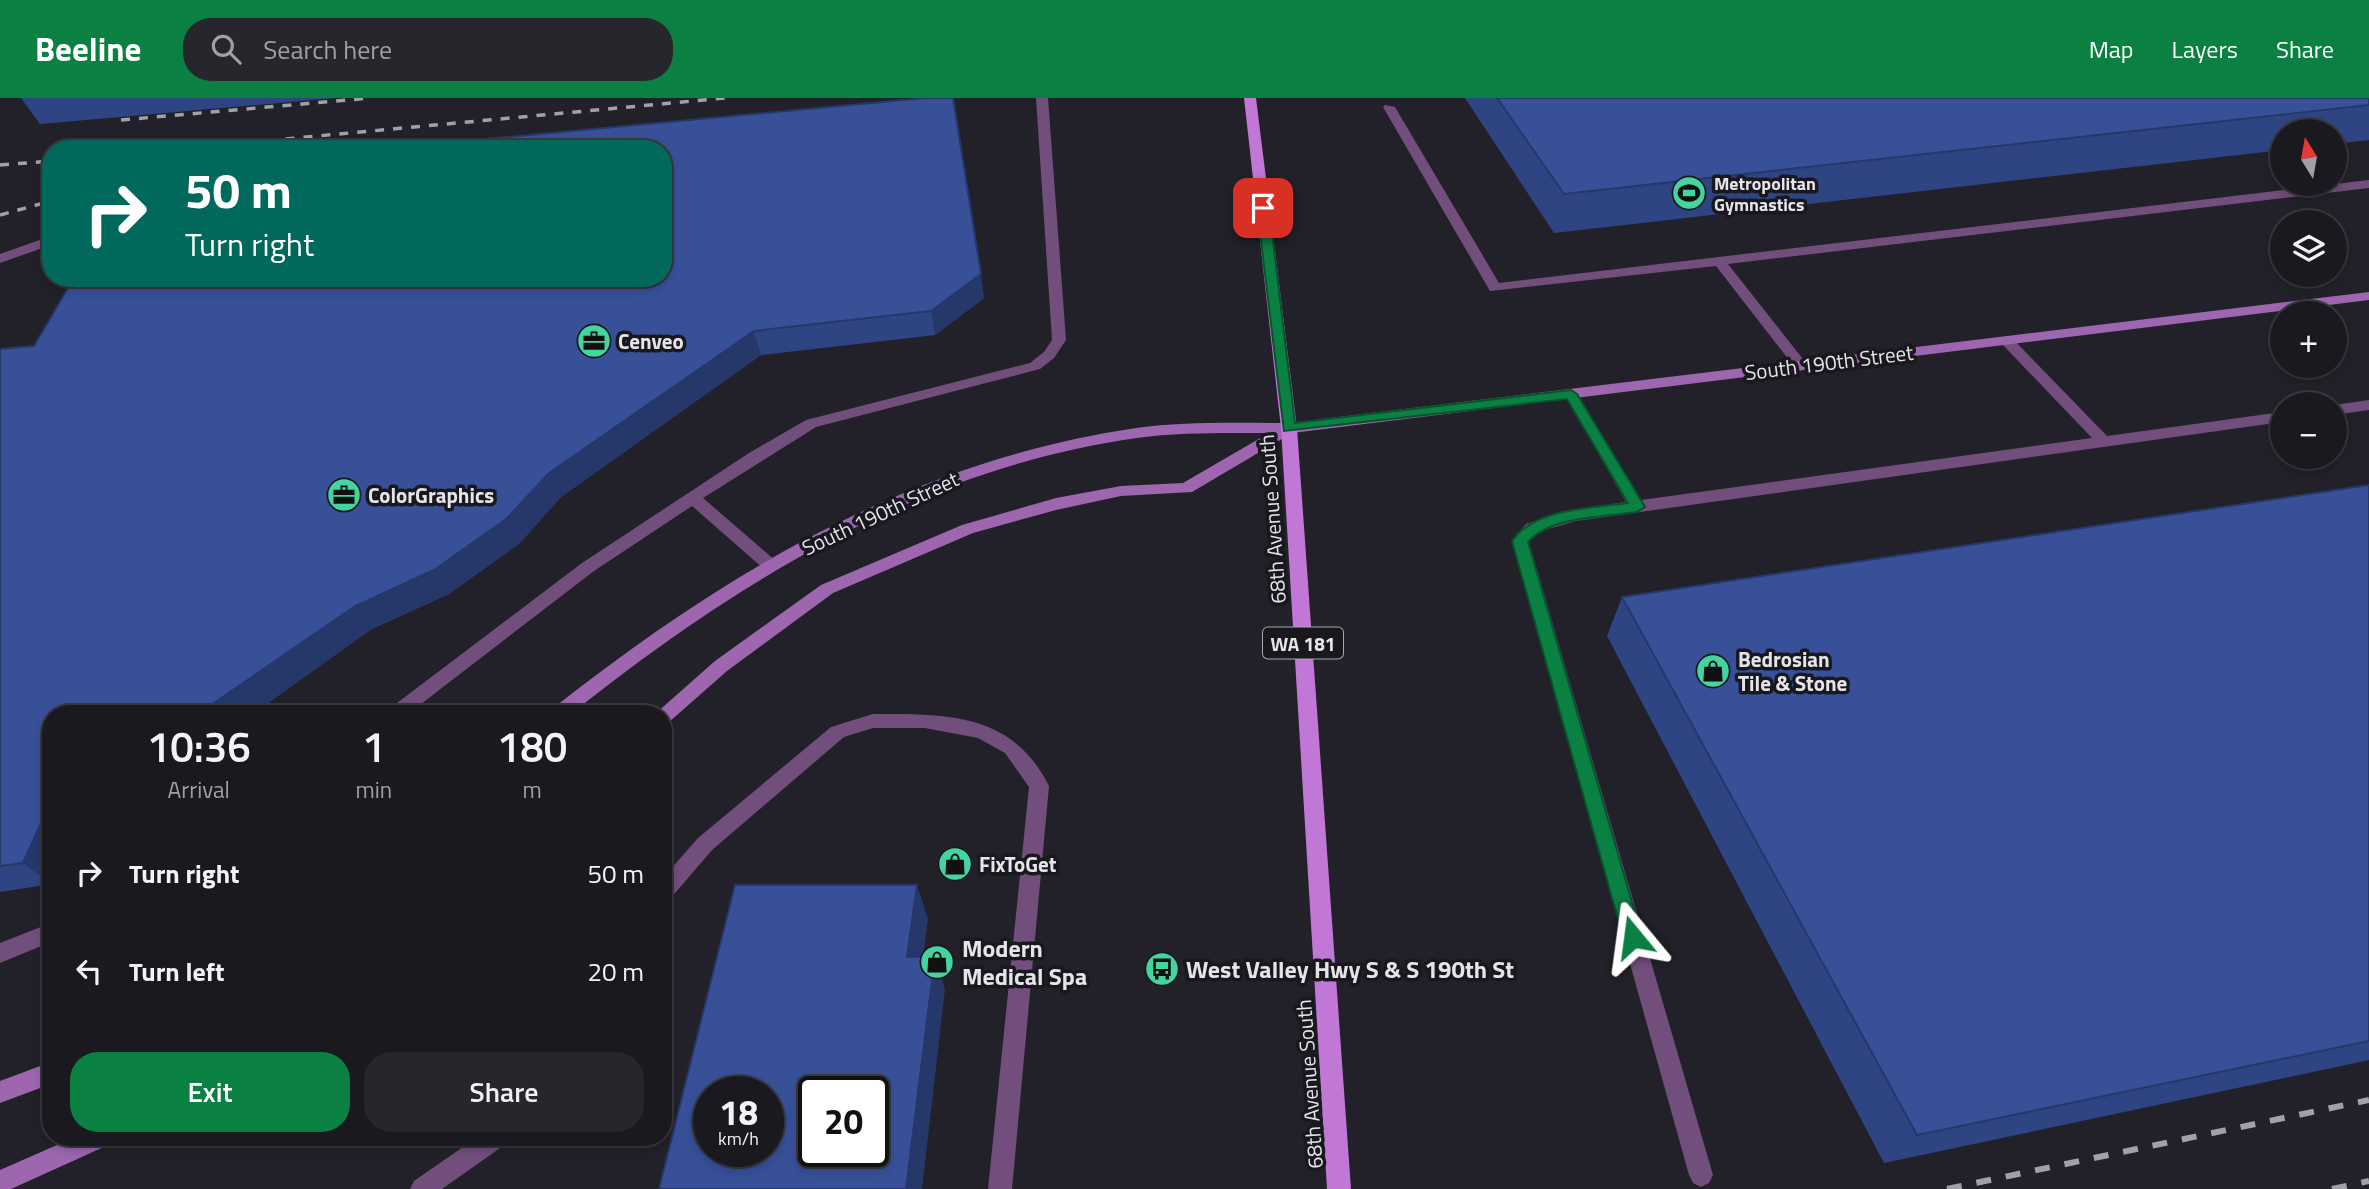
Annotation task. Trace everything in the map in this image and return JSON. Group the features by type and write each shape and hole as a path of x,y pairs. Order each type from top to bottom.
{"main road":[{"name":"68th Avenue South","path":"1250,98 1289,428 1339,1189"}],"street":[{"name":"South 190th Street","path":"570,705 657,639 770,565 925,487 1007,460 1137,433 1289,428 2367,298"},
{"name":"South 190th Street","path":"672,709 721,666 827,589 968,529 1056,504 1121,491 1186,488 1289,428"},
{"path":"0,1092 42,1076"},
{"path":"0,1182 79,1146"}],"lane":[{"path":"407,705 588,567 811,423 1035,366 1049,355 1059,340 1042,98"},
{"path":"1389,107 1495,288 2369,184"},
{"path":"0,259 42,243"},
{"path":"1719,261 1801,366"},
{"path":"2007,341 2104,442"},
{"path":"1571,394 1637,507"},
{"path":"2347,408 2369,405"},
{"path":"1701,1175 1520,541 1532,528 1576,515 2270,419"},
{"path":"693,498 770,565"},
{"path":"672,882 705,844 838,732 873,721 925,721 982,731 1012,748 1039,786 1000,1189"},
{"path":"0,953 42,936"},
{"path":"422,1189 484,1146"}],"building":[{"path":"925,98 953,98 981,274 931,311 754,331 549,473 506,519 434,570 355,606 211,705 42,705 42,822 23,863 0,866 0,349 34,346 69,287 672,287 672,140 476,140"},
{"path":"1497,98 2369,98 2369,105 1564,194"},
{"path":"2369,485 2369,1041 1917,1135 1622,597"},
{"path":"735,885 917,885 907,957 935,956 906,1189 659,1189 670,1146 672,1146 672,1137"}],"railway":[{"path":"121,120 370,98"},
{"path":"275,140 725,98"},
{"path":"0,165 42,162"},
{"path":"0,215 42,203"},
{"path":"1947,1189 2369,1100"},
{"path":"2332,1189 2369,1181"}],"place":[{"name":"Metropolitan Gymnastics","path":"1689,193"},
{"name":"Cenveo","path":"594,341"},
{"name":"ColorGraphics","path":"344,495"},
{"name":"Bedrosian Tile & Stone","path":"1713,671"},
{"name":"FixToGet","path":"955,864"},
{"name":"Modern Medical Spa","path":"937,962"},
{"name":"West Valley Hwy S & S 190th St","path":"1162,969"}],"route":[{"path":"1263,208 1289,428 1571,394 1637,507 1576,515 1532,528 1520,541 1633,937"}]}
